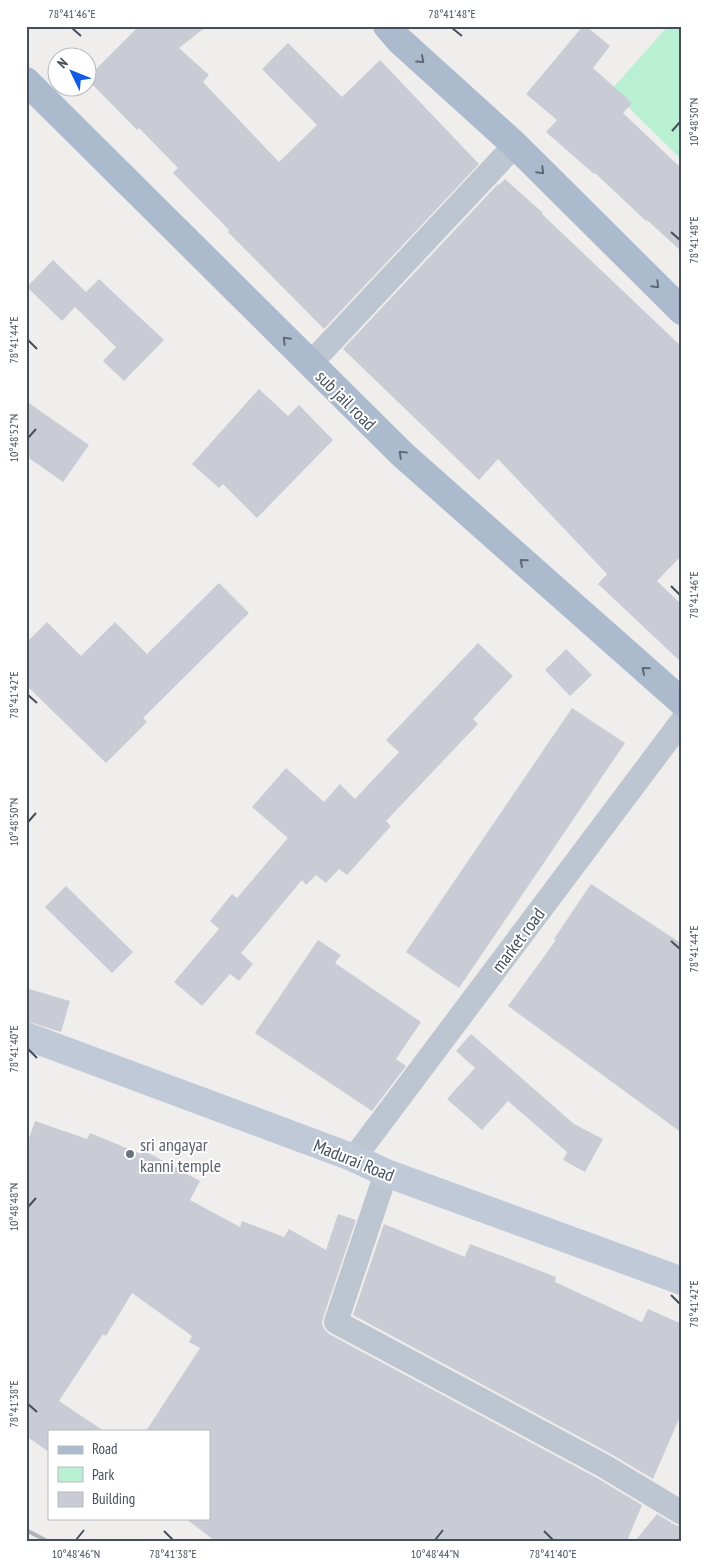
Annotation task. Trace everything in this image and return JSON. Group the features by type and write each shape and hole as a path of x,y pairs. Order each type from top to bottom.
{"main road":[{"path":"387,26 399,40 515,145 682,311"},
{"name":"sub jail road","path":"26,81 402,456 682,702"},
{"name":"Madurai Road","path":"26,1036 354,1158 386,1174 682,1281"}],"street":[{"path":"310,364 515,145"},
{"name":"market road","path":"354,1158 682,721"},
{"path":"386,1174 336,1322 604,1466 682,1513"}],"green space":[{"path":"668,26 682,26 682,160 611,90"}],"building":[{"path":"139,26 207,26 179,48 209,75 203,82 279,162 317,125 262,69 288,43 342,97 380,60 479,164 324,329 228,232 229,230 173,173 178,168 98,90 98,67"},
{"path":"583,26 586,26 610,46 593,68 632,103 623,113 682,169 682,252 595,173 546,132 557,120 526,94"},
{"path":"505,179 682,347 682,555 657,581 682,605 682,663 598,584 607,574 498,459 479,480 343,349 498,184"},
{"path":"53,260 86,292 99,279 164,340 124,381 103,361 116,347 75,307 62,321 27,287"},
{"path":"259,389 288,416 299,405 333,440 257,518 223,484 219,488 192,464"},
{"path":"26,401 89,445 63,482 26,456"},
{"path":"219,583 249,613 143,718 147,722 106,763 26,685 26,643 47,622 81,656 115,622 147,654"},
{"path":"478,643 513,676 473,719 478,724 386,821 391,826 347,875 339,869 326,883 316,875 306,885 302,880 241,953 253,964 239,981 230,974 202,1006 174,982 219,929 210,921 232,894 237,898 288,838 252,807 286,768 324,802 340,784 355,799 399,752 386,740"},
{"path":"566,649 592,675 570,696 545,670"},
{"path":"572,708 625,743 459,988 406,952"},
{"path":"591,884 682,944 682,1133 508,1006 556,940 554,939"},
{"path":"66,886 133,952 112,973 45,907"},
{"path":"318,940 341,955 335,963 421,1022 396,1059 406,1066 372,1111 255,1033"},
{"path":"26,988 70,1001 61,1032 26,1021"},
{"path":"471,1034 574,1124 603,1139 585,1172 563,1160 567,1152 508,1101 482,1130 447,1099 475,1068 456,1051"},
{"path":"35,1121 87,1139 90,1133 141,1154 143,1150 200,1181 190,1200 240,1227 242,1221 284,1237 289,1229 326,1250 338,1214 356,1220 323,1318 322,1324 325,1330 329,1334 597,1478 642,1505 627,1541 215,1541 188,1520 210,1520 210,1430 147,1430 200,1348 189,1342 192,1336 132,1293 106,1336 103,1334 59,1401 102,1430 48,1430 48,1451 26,1436 26,1147"},
{"path":"384,1224 465,1257 470,1244 515,1261 556,1277 555,1282 642,1322 648,1309 682,1324 682,1412 653,1479 611,1454 353,1315"},
{"path":"657,1514 682,1527 682,1541 635,1541"}],"railway":[{"path":"26,1530 47,1541"}],"place":[{"name":"sri angayar kanni temple","path":"130,1154"}]}
